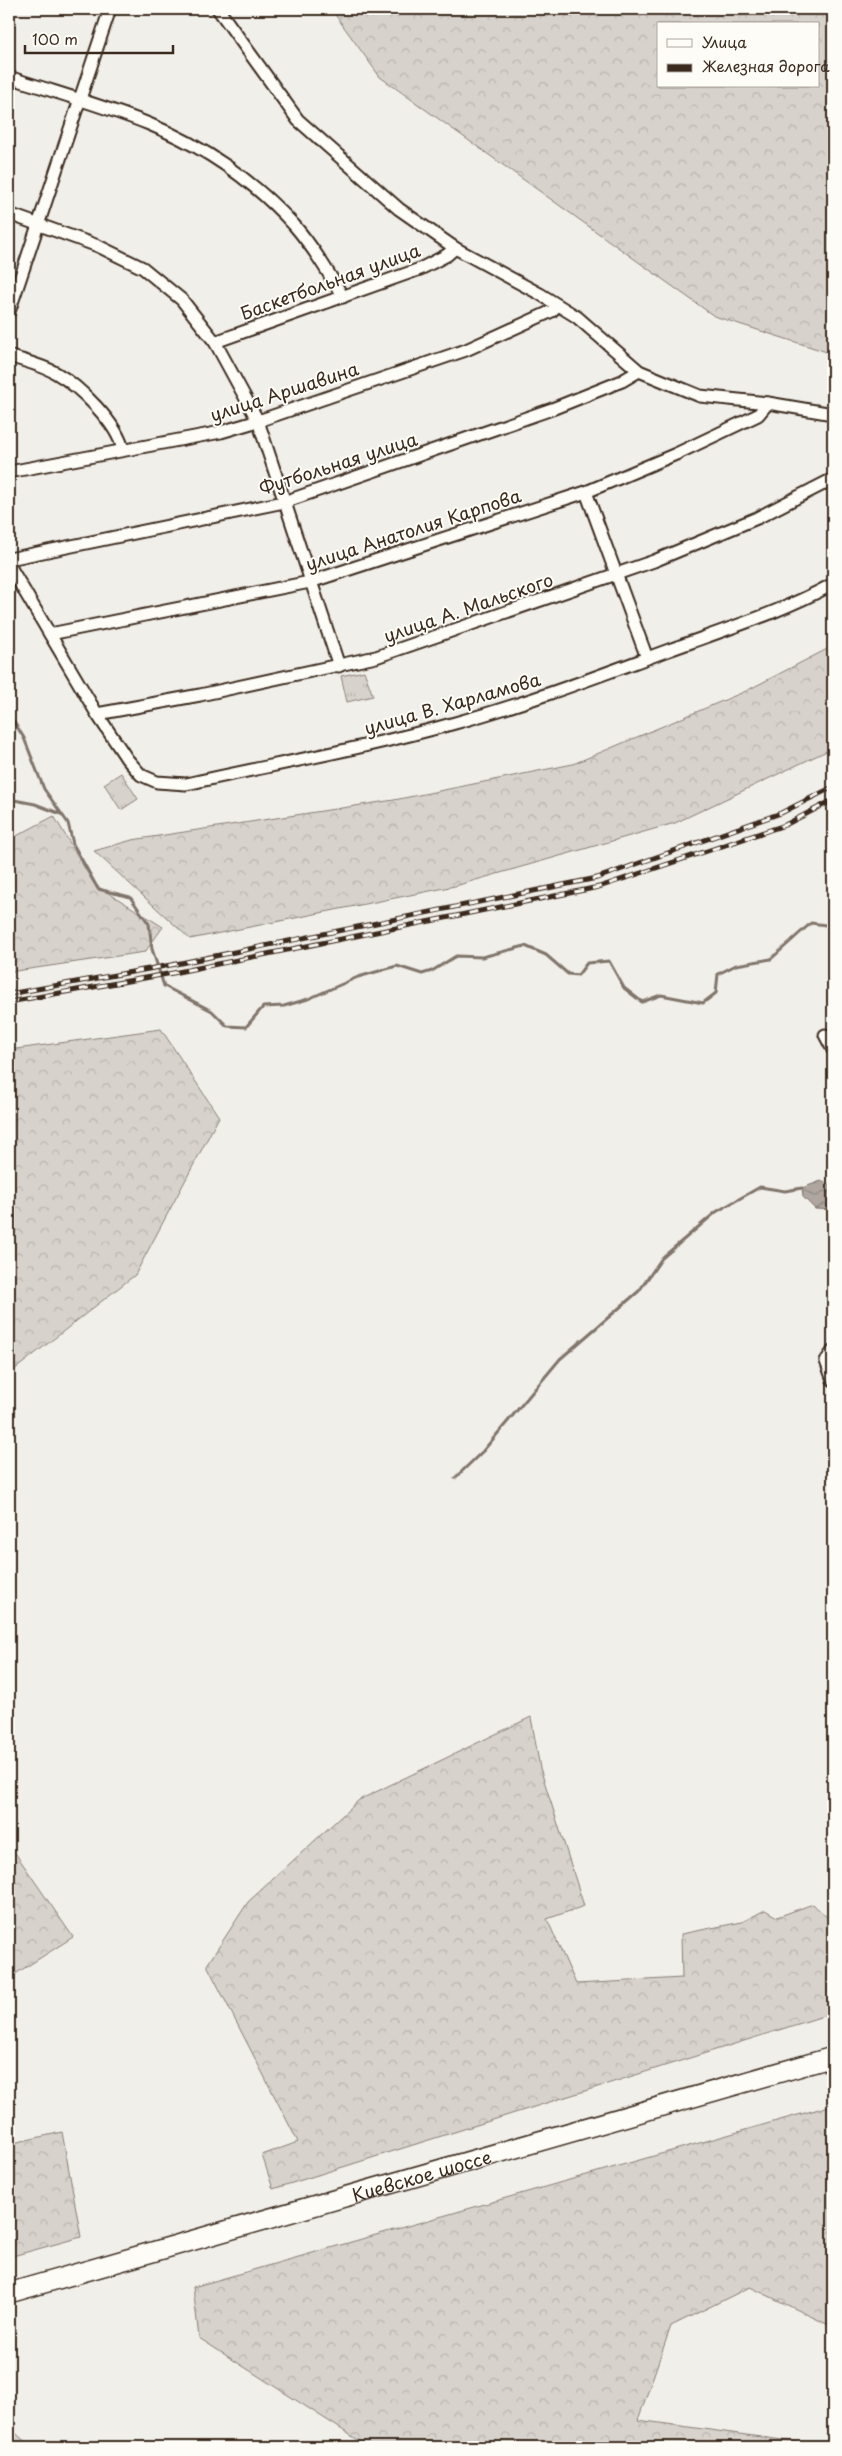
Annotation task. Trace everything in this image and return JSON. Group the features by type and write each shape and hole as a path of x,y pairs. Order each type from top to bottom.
{"highway":[{"name":"Киевское шоссе","path":"9,2293 833,2057"}],"street":[{"path":"9,312 37,223 110,9"},
{"path":"218,9 298,120 399,209 455,248 577,318 639,371 700,396 768,403 833,414"},
{"path":"9,77 148,124 206,152 251,184 294,225 323,264 343,297"},
{"path":"9,214 98,246 144,268 182,300 215,342 258,421 338,666"},
{"name":"Баскетбольная улица","path":"215,342 420,268 447,255 455,248"},
{"name":"улица Аршавина","path":"9,472 221,432 258,421 466,350 552,311 557,305"},
{"path":"9,356 51,371 72,384 111,426 121,441 123,450"},
{"name":"Футбольная улица","path":"9,559 284,502 552,409 622,381 639,371"},
{"name":"улица Анатолия Карпова","path":"50,634 310,582 586,492 676,454 750,418 758,414 768,403"},
{"name":"улица А. Мальского","path":"97,714 376,658 654,561 748,521 833,479"},
{"path":"586,492 647,658"},
{"name":"улица В. Харламова","path":"9,565 97,714 127,759 141,775 157,782 186,784 455,723 552,693 802,600 833,584"},
{"path":"825,1035 833,1050"},
{"path":"833,1350 826,1361 833,1380"}],"green space":[{"path":"331,9 833,9 833,354 714,316 380,77"},
{"path":"833,646 833,748 675,823 455,886 190,939 94,851 132,840 394,800 573,764 746,691"},
{"path":"364,671 373,696 347,702 341,676"},
{"path":"121,773 138,799 121,810 104,784"},
{"path":"54,816 94,884 163,927 145,952 9,972 9,840"},
{"path":"161,1029 219,1117 135,1275 9,1374 9,1050"},
{"path":"531,1717 540,1768 584,1906 547,1919 576,1984 682,1978 681,1934 742,1922 765,1910 777,1917 813,1904 833,1923 833,2013 273,2189 262,2155 298,2142 207,1965 248,1902 359,1800"},
{"path":"9,1844 73,1937 9,1978"},
{"path":"833,2105 833,2327 750,2287 671,2326 638,2420 833,2447 369,2447 199,2338 193,2287"},
{"path":"62,2132 81,2237 9,2257 9,2144"},
{"path":"9,2427 31,2447 9,2447"}],"water":[{"path":"821,1181 829,1185 833,1183 833,1210 815,1209 803,1197 802,1188"}],"waterway":[{"path":"9,714 24,738 44,789 68,823 73,844 98,889 130,897 149,924 152,949 164,986 212,1011 227,1026 246,1027 263,1007 284,1006 308,999 358,977 397,966 422,974 432,971 456,956 482,957 525,946 546,955 568,974 578,975 587,963 609,961 624,988 642,1002 661,995 703,1003 716,993 718,974 736,965 771,959 811,923 833,926"},
{"path":"9,799 35,804 61,814"},
{"path":"455,1478 483,1451 560,1359 639,1291 662,1258 716,1212 760,1187 785,1191 802,1188"}],"railway":[{"path":"9,994 171,965 597,878 781,813 833,787"},
{"path":"9,1002 173,973 599,887 785,825 833,800"}]}
